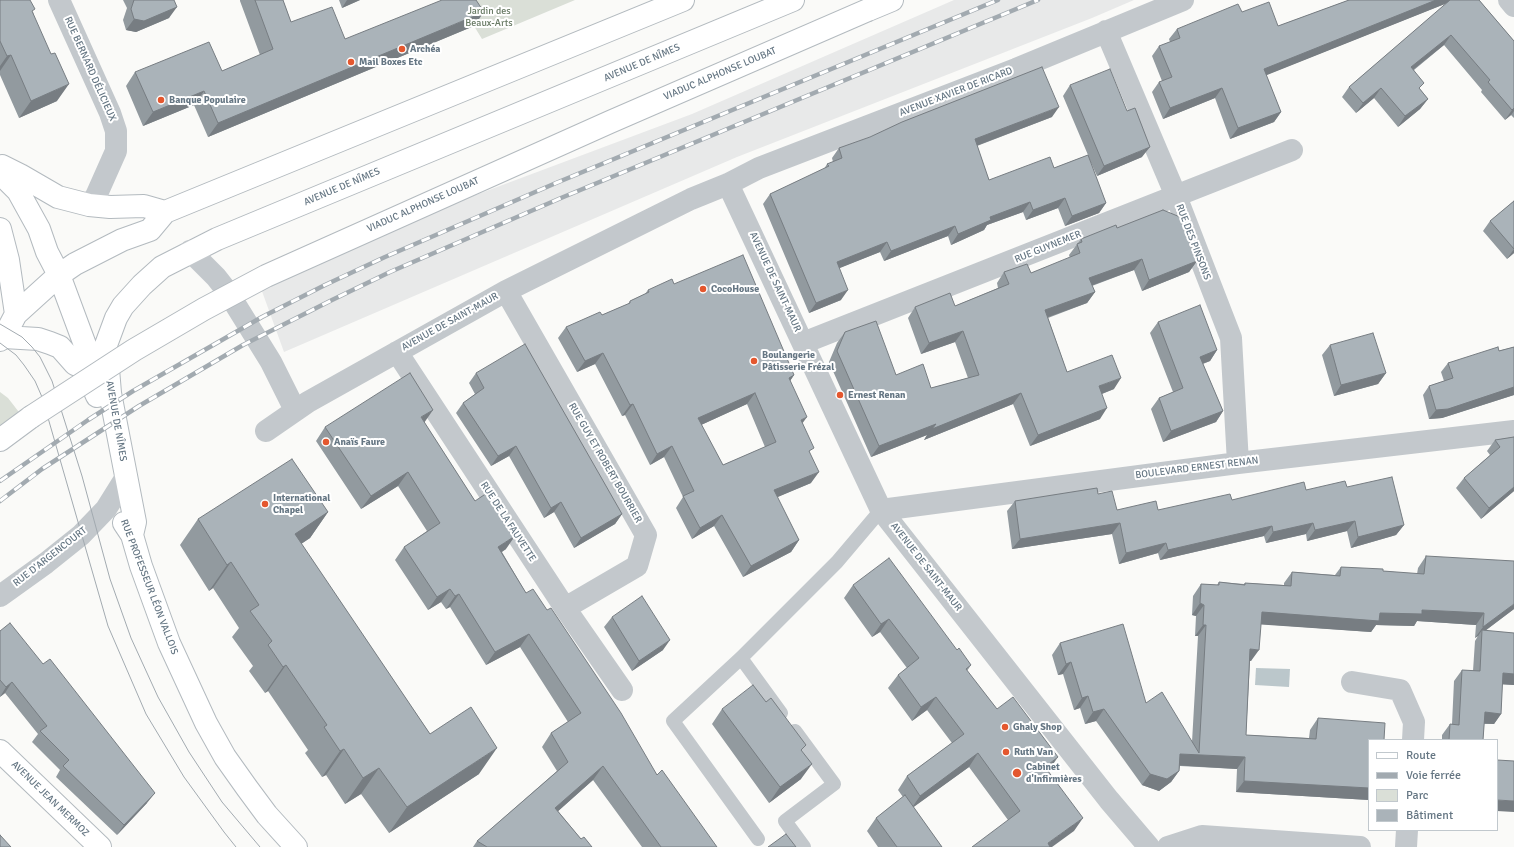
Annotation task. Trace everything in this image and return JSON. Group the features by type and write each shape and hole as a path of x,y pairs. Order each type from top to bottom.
{"main road":[{"path":"1,337 16,314 59,275 75,264 122,240 150,230 165,212 683,0"},
{"name":"AVENUE DE NÎMES","path":"132,535 136,522 122,484 110,393 106,345 116,318 123,306 162,266 217,239 793,0"},
{"name":"VIADUC ALPHONSE LOUBAT","path":"0,440 49,405 134,350 204,309 266,276 582,134 892,0"},
{"path":"0,166 20,175 58,197 89,205 110,207 144,206 165,212"},
{"path":"0,173 18,191 39,229 47,252 59,275 88,353 85,368 99,400 122,484"},
{"path":"0,229 8,260 16,314"},
{"path":"1,337 38,339 50,343 60,347 76,364 85,368"},
{"name":"RUE PROFESSEUR LÉON VALLOIS","path":"132,535 141,566 169,643 206,723 225,757 246,788 296,847"},
{"name":"AVENUE JEAN MERMOZ","path":"0,751 100,847"}],"street":[{"name":"RUE BERNARD DÉLICIEUX","path":"59,0 110,113 116,131 116,151 98,192 89,205"},
{"name":"AVENUE XAVIER DE RICARD","path":"728,184 759,168 1016,69 1183,0"},
{"path":"1509,0 1514,6"},
{"name":"RUE DES PINSONS","path":"1106,31 1176,196 1231,338 1238,463"},
{"name":"RUE GUYNEMER","path":"803,342 1292,150"},
{"name":"AVENUE DE SAINT-MAUR","path":"266,431 295,410 506,291 691,199 728,184 803,342 828,400 881,510 1109,800 1149,847"},
{"path":"190,251 216,277 227,291 271,362 295,410"},
{"name":"RUE GUY ET ROBERT BOURRIER","path":"506,291 646,535 637,566 565,608"},
{"name":"RUE DE LA FAUVETTE","path":"397,352 565,608 622,690"},
{"name":"BOULEVARD ERNEST RENAN","path":"881,510 1238,463 1514,431"},
{"name":"RUE D'ARGENCOURT","path":"0,596 46,563 81,535 106,509 122,484"},
{"path":"1352,682 1400,690 1414,722 1413,739"},
{"path":"1406,847 1408,831"},
{"path":"1168,847 1202,836 1360,847"}],"lane":[{"path":"758,839 673,721 741,658 837,562 881,510"},
{"path":"741,658 834,784 785,820 804,847"}],"shaded area":[{"path":"954,0 1134,0 1092,18 737,157 284,352 259,283 441,208 692,114"},
{"path":"1256,668 1290,669 1289,687 1255,685"}],"green space":[{"name":"Jardin des Beaux-Arts","path":"458,0 575,0 482,39"},
{"path":"0,392 8,398 22,416 0,433"}],"building":[{"path":"0,0 30,0 35,9 32,11 51,54 55,53 69,84 31,101 11,55 7,56 0,41"},
{"path":"134,0 174,0 177,7 144,21 134,19 131,9"},
{"path":"255,0 283,0 291,22 332,7 345,39 442,0 476,0 484,12 218,123 204,91 153,112 135,72 209,42 222,71 273,49"},
{"path":"1349,0 1436,0 1264,69 1281,112 1238,128 1222,88 1170,108 1159,82 1172,77 1159,46 1180,38 1177,29 1238,4 1242,12 1269,2 1278,26"},
{"path":"1450,0 1479,0 1514,41 1514,108 1512,110 1488,82 1490,80 1451,35 1411,67 1424,83 1419,88 1428,99 1405,116 1381,88 1363,103 1349,87"},
{"path":"1042,67 1059,107 975,139 989,180 1050,157 1054,168 1088,155 1106,203 1072,216 1065,198 1033,210 1030,202 990,217 991,220 958,234 955,226 891,251 887,242 837,262 848,290 816,303 770,194 829,166 827,164 842,158 839,148 870,137 902,122"},
{"path":"1110,69 1127,111 1135,108 1150,147 1104,166 1070,85"},
{"path":"1514,201 1514,249 1490,221"},
{"path":"1163,210 1180,217 1197,261 1149,280 1142,259 1089,278 1095,292 1045,310 1067,372 1112,355 1121,378 1099,386 1107,408 1038,435 1021,393 932,429 936,424 879,446 837,351 845,332 876,321 896,375 923,364 931,388 979,375 963,331 929,343 915,307 950,293 955,306 1009,284 1004,272 1027,264 1031,273 1080,253 1077,244 1082,242 1081,239 1116,225 1117,228"},
{"path":"743,255 794,375 789,378 807,417 801,420 814,448 809,451 819,472 774,490 799,540 751,566 722,515 700,528 683,496 694,491 672,446 657,454 633,404 630,405 603,353 585,361 566,327 600,312 602,315 630,303 630,301 649,292 648,290 672,279 674,284","holes":["755,393 776,442 723,465 698,418"]},
{"path":"1200,305 1217,350 1200,357 1223,411 1171,431 1159,398 1183,388 1158,322"},
{"path":"1373,333 1386,373 1341,385 1330,345"},
{"path":"525,344 622,514 581,538 561,502 551,508 516,446 498,456 463,403 484,388 476,373"},
{"path":"1498,347 1499,351 1514,347 1514,387 1448,409 1436,410 1429,386 1453,378 1448,363"},
{"path":"410,373 433,410 421,417 475,501 487,493 515,536 498,547 526,593 533,589 547,610 551,608 621,713 657,775 662,770 717,847 661,847 603,766 555,808 581,839 584,837 592,847 487,847 477,841 568,762 551,733 581,713 529,634 495,652 459,594 455,596 450,589 437,597 404,547 440,523 408,472 371,496 325,427"},
{"path":"1514,437 1514,487 1489,508 1464,478 1500,447 1495,440"},
{"path":"292,459 328,512 295,534 430,734 471,707 497,748 407,807 379,768 363,778 344,749 340,751 324,727 327,725 286,665 283,667 268,645 272,641 250,611 259,605 231,562 227,565 198,519"},
{"path":"1392,477 1404,525 1358,537 1355,521 1315,530 1313,523 1273,532 1272,526 1168,550 1166,543 1126,553 1120,523 1020,539 1015,501 1097,488 1098,494 1112,491 1117,510 1156,501 1158,510 1230,494 1232,500 1304,482 1306,490 1345,481 1347,487"},
{"path":"1426,556 1514,561 1514,604 1483,627 1484,613 1422,610 1422,614 1380,613 1379,621 1262,612 1259,650 1250,649 1246,735 1316,739 1318,718 1385,723 1384,739 1368,739 1368,788 1244,781 1245,757 1180,754 1179,771 1167,779 1150,774 1104,709 1093,712 1088,696 1082,698 1071,662 1066,664 1060,643 1123,624 1146,703 1162,692 1199,753 1206,625 1203,625 1204,605 1200,603 1201,584 1219,585 1219,582 1245,585 1245,583 1291,586 1292,572 1340,576 1341,567 1383,569 1383,571 1424,574"},
{"path":"889,558 957,650 959,648 971,665 966,669 997,709 1013,697 1058,757 1045,767 1083,818 1048,843 1050,847 972,847 1020,811 978,753 920,796 907,776 964,734 936,697 921,707 898,675 919,658 889,619 881,624 853,585"},
{"path":"642,596 670,640 639,661 612,617"},
{"path":"10,623 43,664 50,659 155,793 124,825 63,766 69,760 40,731 47,726 12,682 6,687 0,680 0,631"},
{"path":"1482,630 1514,633 1514,674 1503,673 1501,714 1485,712 1483,739 1449,739 1450,724 1459,725 1462,670 1480,671"},
{"path":"753,685 766,702 771,698 806,745 801,750 812,764 780,787 722,709"},
{"path":"1498,760 1514,761 1514,801 1498,800"},
{"path":"905,795 942,847 897,847 876,818"},
{"path":"786,834 796,847 768,847"},
{"path":"0,835 11,847 0,847"}],"tram line":[{"path":"0,324 22,337 32,347 40,357 52,381 82,476 110,579 131,638 158,697 189,752 222,802 260,847"},
{"path":"0,343 16,355 24,365 35,381 42,397 108,626 146,714 184,777 236,847"}],"railway":[{"path":"0,481 88,420 133,391 262,317 325,285 385,257 556,183 998,0"},
{"path":"0,501 42,469 139,406 243,345 390,272 561,198 1038,0"}],"place":[{"name":"Archéa","path":"402,49"},
{"name":"Mail Boxes Etc","path":"351,62"},
{"name":"Banque Populaire","path":"161,100"},
{"name":"CocoHouse","path":"703,289"},
{"name":"Boulangerie Pâtisserie Frézal","path":"754,361"},
{"name":"Ernest Renan","path":"840,395"},
{"name":"Anaïs Faure","path":"326,442"},
{"name":"International Chapel","path":"265,504"},
{"name":"Ghaly Shop","path":"1005,727"},
{"name":"Ruth Van","path":"1006,752"},
{"name":"Cabinet d'Infirmières","path":"1017,773"}]}
